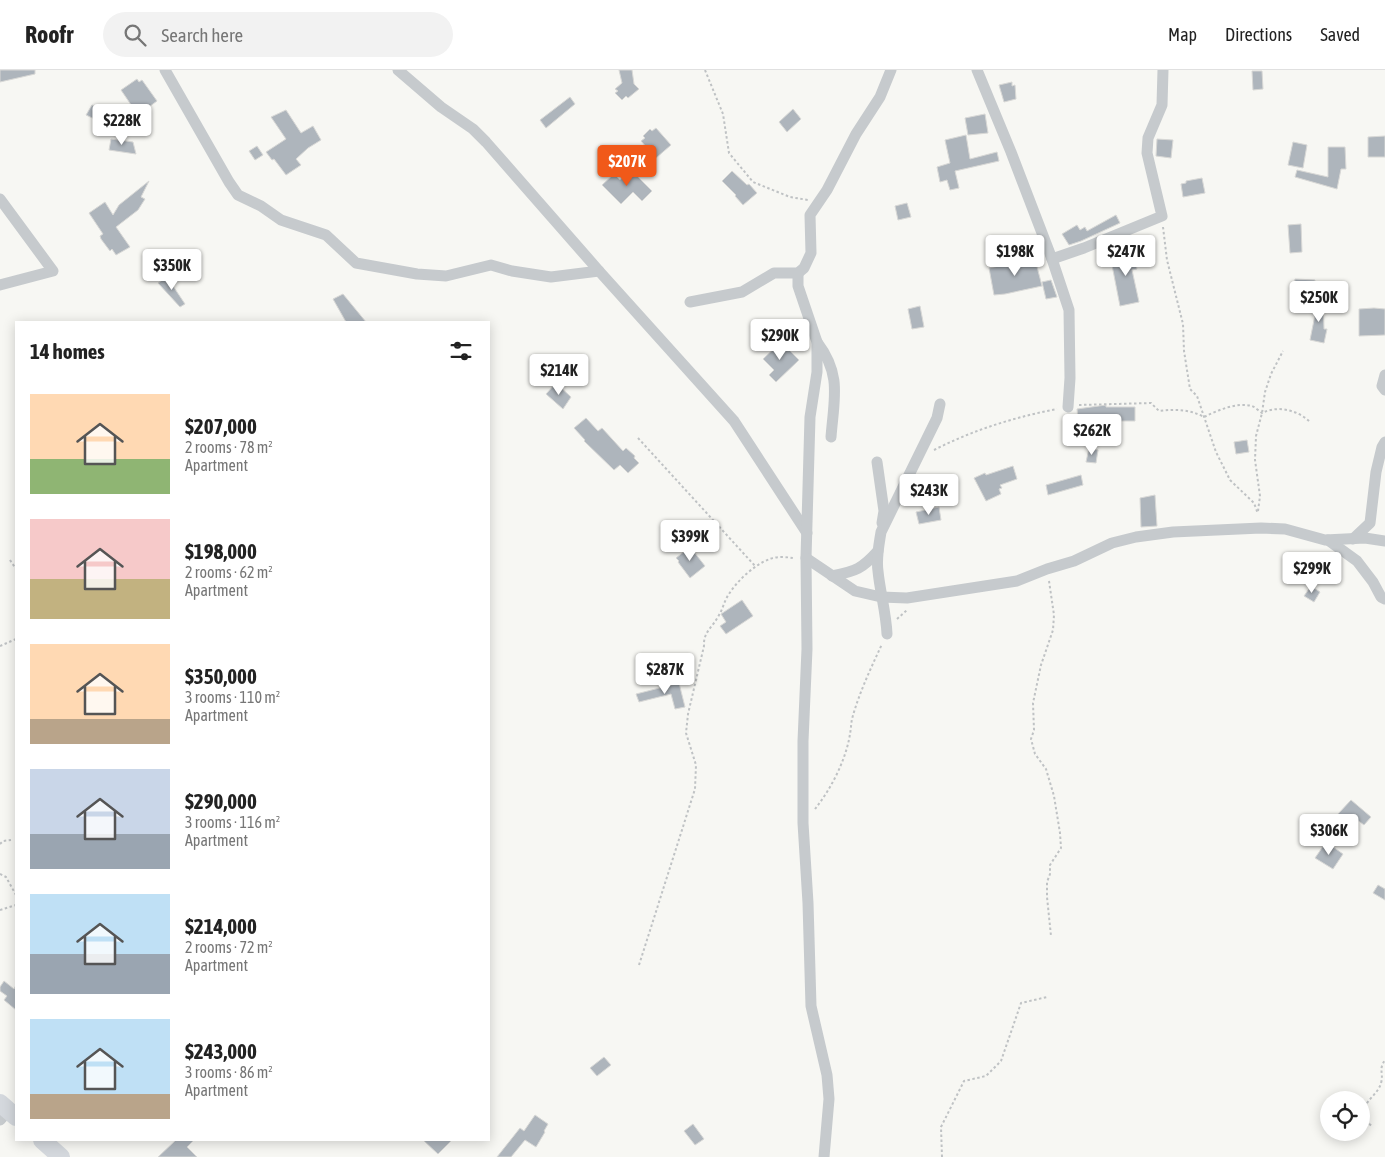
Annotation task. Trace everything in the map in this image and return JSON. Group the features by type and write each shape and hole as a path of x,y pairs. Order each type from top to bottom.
{"highway":[{"path":"43,1141 61,1157"}],"street":[{"path":"165,70 238,195 260,206 281,220 326,235 356,263 417,274 446,276 490,265 551,277 599,271"},
{"path":"398,70 486,142 734,421 807,534"},
{"path":"690,302 742,292 774,273 798,273 804,268 811,253 810,215 823,197 856,134 880,96 890,70"},
{"path":"976,70 1011,152 1052,259 1069,310 1070,378 1068,407"},
{"path":"1052,259 1162,216 1147,153 1148,138 1162,105 1163,70"},
{"path":"0,199 53,271 0,284"},
{"path":"798,273 798,286 817,342 817,372 810,417 806,558 807,649 803,741 803,823 808,903 811,1006 827,1075 829,1099 824,1157"},
{"path":"817,342 828,356 835,380 831,437"},
{"path":"1385,375 1382,386 1385,390"},
{"path":"882,532 937,418 940,404"},
{"path":"1353,539 1370,523 1376,472 1382,446 1385,442"},
{"path":"877,462 884,512 877,569 881,597 887,618 887,634"},
{"path":"806,558 855,590 881,597 907,598 1017,581 1074,561 1112,543 1136,536 1173,532 1261,528 1285,529 1328,540 1365,538 1385,541"},
{"path":"1328,540 1357,561 1385,600"},
{"path":"832,576 851,572 865,565 878,551"}],"path":[{"path":"705,70 723,114 729,153 753,182 790,197 810,200 823,197"},
{"path":"1162,216 1167,260 1183,324 1184,351 1190,389 1197,396 1216,452 1230,480 1254,503 1261,528"},
{"path":"1258,514 1260,496 1255,460 1256,436 1265,392 1271,374 1283,351"},
{"path":"917,459 958,438 1026,415 1086,403 1152,402 1159,410 1176,409 1194,412 1204,417"},
{"path":"1204,417 1218,410 1239,406 1253,406 1262,414"},
{"path":"1262,414 1271,408 1285,410 1303,415 1310,422"},
{"path":"638,438 756,568"},
{"path":"639,965 695,789 696,765 686,733 688,714 704,646 704,638 708,629 718,617 727,596 739,579 770,559 781,557 806,558"},
{"path":"10,560 15,568"},
{"path":"1047,569 1054,615 1053,630 1041,666 1033,703 1034,730 1032,738 1036,754 1046,768 1054,796 1060,833 1061,848 1050,865 1050,874 1047,882 1051,936"},
{"path":"803,823 825,796 843,759 852,720 865,680 887,634 900,615 912,606"},
{"path":"0,646 15,638"},
{"path":"0,844 3,841 11,840"},
{"path":"0,874 6,877 15,893"},
{"path":"0,910 15,905"},
{"path":"942,1157 941,1126 964,1081 986,1076 1001,1061 1022,1003 1047,997"},
{"path":"1370,1099 1382,1083 1381,1066 1385,1060"}],"building":[{"path":"0,70 35,70 35,74 0,82"},
{"path":"619,70 632,70 634,84 639,89 628,98 626,96 622,100 615,93 618,91 615,89 622,83"},
{"path":"1252,71 1262,71 1263,89 1253,90"},
{"path":"137,79 139,82 142,80 157,101 138,115 121,90"},
{"path":"1012,82 1012,86 1015,85 1016,99 1004,102 999,85"},
{"path":"570,97 575,104 546,128 540,120"},
{"path":"92,105 108,112 103,123 86,115"},
{"path":"793,109 801,119 787,132 779,122"},
{"path":"286,110 301,133 313,126 321,140 296,159 301,165 286,175 266,152 286,139 271,117"},
{"path":"985,114 988,133 968,135 965,118"},
{"path":"656,128 671,145 656,158 641,141 650,129 652,131"},
{"path":"966,135 970,159 997,152 999,161 955,171 959,188 950,190 947,180 940,182 937,167 950,163 945,140"},
{"path":"1385,136 1385,157 1368,157 1368,137"},
{"path":"111,139 133,142 136,154 109,150"},
{"path":"1157,139 1173,140 1171,158 1156,156"},
{"path":"1293,142 1307,145 1303,168 1288,165"},
{"path":"257,146 263,155 255,160 249,151"},
{"path":"1328,147 1345,147 1346,169 1341,169 1337,189 1295,177 1297,170 1328,177"},
{"path":"631,170 652,191 642,201 633,192 621,204 602,185 614,174 620,180"},
{"path":"732,171 757,193 743,205 722,181"},
{"path":"1202,178 1205,193 1183,197 1181,184 1186,183 1186,181"},
{"path":"149,181 141,197 145,199 138,210 116,227 130,247 116,255 112,249 110,251 101,239 100,236 103,234 89,213 105,202 113,215 119,205"},
{"path":"907,203 911,217 898,220 895,206"},
{"path":"1116,215 1120,223 1081,241 1069,245 1062,234 1077,225 1080,230 1085,227 1087,231"},
{"path":"1301,224 1302,252 1290,253 1288,225"},
{"path":"1132,246 1137,269 1132,270 1139,302 1120,306 1111,260 1122,258 1121,249"},
{"path":"1035,259 1042,286 994,295 989,268"},
{"path":"167,277 185,304 180,307 158,283"},
{"path":"1295,279 1315,280 1314,290 1294,288"},
{"path":"1051,280 1057,297 1046,299 1042,282"},
{"path":"343,294 365,321 345,321 333,299"},
{"path":"1319,295 1323,295 1324,329 1327,329 1324,343 1310,340"},
{"path":"920,306 924,327 912,329 908,309"},
{"path":"1359,309 1385,309 1385,335 1359,336"},
{"path":"781,342 799,360 776,382 769,375 774,370 763,359"},
{"path":"556,383 571,397 563,409 546,394"},
{"path":"1106,405 1106,407 1135,407 1135,421 1109,421 1109,418 1083,421 1085,435 1073,436 1071,419 1078,419 1077,409"},
{"path":"586,418 598,431 602,428 623,451 626,448 635,456 634,458 639,463 628,473 620,465 614,470 584,441 574,428"},
{"path":"1247,440 1249,452 1236,454 1234,442"},
{"path":"1089,448 1098,450 1096,463 1086,462"},
{"path":"1013,466 1017,479 1000,485 1002,488 999,489 1001,494 986,501 974,478 985,473 986,475"},
{"path":"1081,475 1083,485 1048,495 1046,485"},
{"path":"1155,495 1157,526 1141,527 1140,498"},
{"path":"939,507 941,520 919,524 916,512"},
{"path":"690,547 705,566 690,578 676,558"},
{"path":"1311,586 1320,592 1314,602 1304,596"},
{"path":"742,600 753,616 726,634 720,626 726,622 721,614"},
{"path":"679,683 685,707 675,709 671,694 639,702 636,694"},
{"path":"1351,800 1371,817 1364,825 1352,816 1347,822 1338,814"},
{"path":"1326,842 1343,854 1333,869 1315,858"},
{"path":"1378,885 1385,889 1385,900 1373,893"},
{"path":"4,981 14,989 15,987 15,1009 4,1000 7,996 0,991"},
{"path":"604,1057 611,1065 597,1076 590,1068"},
{"path":"535,1115 548,1124 536,1147 525,1140 511,1157 497,1157 520,1128 524,1131"},
{"path":"693,1124 704,1139 695,1145 684,1131"},
{"path":"175,1141 193,1141 187,1147 197,1157 158,1157"},
{"path":"424,1141 451,1141 438,1154"}]}
